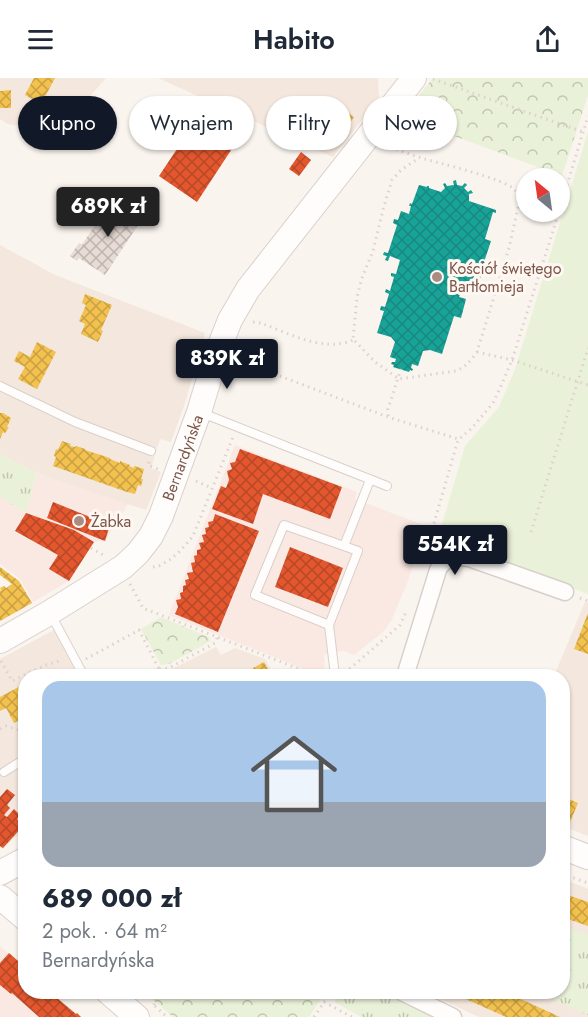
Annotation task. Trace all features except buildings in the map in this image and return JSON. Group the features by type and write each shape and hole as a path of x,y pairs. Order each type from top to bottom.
{"street":[{"name":"Bernardyńska","path":"0,641 123,567 151,536 161,516 230,320 248,290 414,78"},
{"path":"407,669 438,570 447,559 461,556 469,558 565,592"},
{"path":"570,850 588,856"},
{"path":"0,873 18,863"},
{"path":"0,897 18,912"},
{"path":"117,999 136,1013"},
{"path":"416,999 453,1017"}],"lane":[{"path":"0,386 75,422 151,451"},
{"path":"199,412 387,486"},
{"path":"344,546 370,480"},
{"path":"329,625 255,595 285,525 358,551 329,625 333,669"},
{"path":"49,613 80,669"},
{"path":"4,772 18,762"}],"path":[{"path":"432,78 583,132"},
{"path":"570,174 588,116"},
{"path":"397,150 504,184 514,189 519,203 509,248 477,352 470,362 456,371 399,379 375,362 353,339 357,297 373,251 392,180 401,170 418,158"},
{"path":"423,562 459,440 493,403 512,360 555,222"},
{"path":"230,320 261,323 308,341 331,344 345,343 353,339"},
{"path":"531,532 588,348"},
{"path":"217,352 388,417 459,440"},
{"path":"477,352 512,360 588,385"},
{"path":"388,417 388,409 401,369"},
{"path":"144,566 159,566 171,559 193,536 233,437"},
{"path":"188,478 213,488"},
{"path":"91,548 113,560"},
{"path":"128,579 143,608 299,669"},
{"path":"350,669 400,625 410,602"},
{"path":"37,669 45,665 75,660 139,630 159,669 169,668 215,643 217,638"},
{"path":"0,659 12,681 18,678"},
{"path":"0,729 6,726 18,730"},
{"path":"570,877 588,883"},
{"path":"136,1013 151,999"},
{"path":"314,1017 326,999"},
{"path":"324,1002 352,1017"}],"shaded area":[{"path":"0,78 106,78 90,96 18,96 18,126 8,124 0,119"},
{"path":"158,78 378,78 379,96 363,96 363,119 351,134 351,96 266,96 266,127 254,121 254,96 198,96"},
{"path":"317,150 338,150 333,157"},
{"path":"0,245 55,275 205,333 171,442 160,439 151,468 161,472 146,510 68,485 0,455"},
{"path":"235,445 357,492 355,499 426,526 408,581 391,621 383,632 354,655 344,651 324,654 325,669 304,669 169,615"},
{"path":"37,473 128,504 106,540 94,542 69,581 33,602 20,579 0,564 0,497 26,513"},
{"path":"585,602 588,603 588,836 570,829 570,669 557,669"},
{"path":"54,630 75,669 18,669 18,835 3,849 0,847 0,659"},
{"path":"216,647 221,655 235,648 265,659 271,669 171,669"},
{"path":"570,882 588,889 588,1017 479,1017 440,999 570,999"},
{"path":"0,946 18,962 18,999 58,999 81,1017 0,1017"}],"green space":[{"path":"433,78 588,78 588,95 565,168 540,168 457,137 457,96 419,96"},
{"path":"588,132 588,594 438,538 465,446 499,407 515,369 560,222 570,222 570,190"},
{"path":"0,455 37,473 26,513 0,497"},
{"path":"161,617 209,637 211,641 169,664 161,665 141,629"},
{"path":"570,929 588,935 588,1015 553,999 570,999"},
{"path":"152,999 321,999 309,1017 173,1017"},
{"path":"334,999 399,999 436,1017 361,1017 336,1003"}],"place":[{"name":"Kościół świętego Bartłomieja","path":"437,277"},
{"name":"Żabka","path":"79,521"}]}
